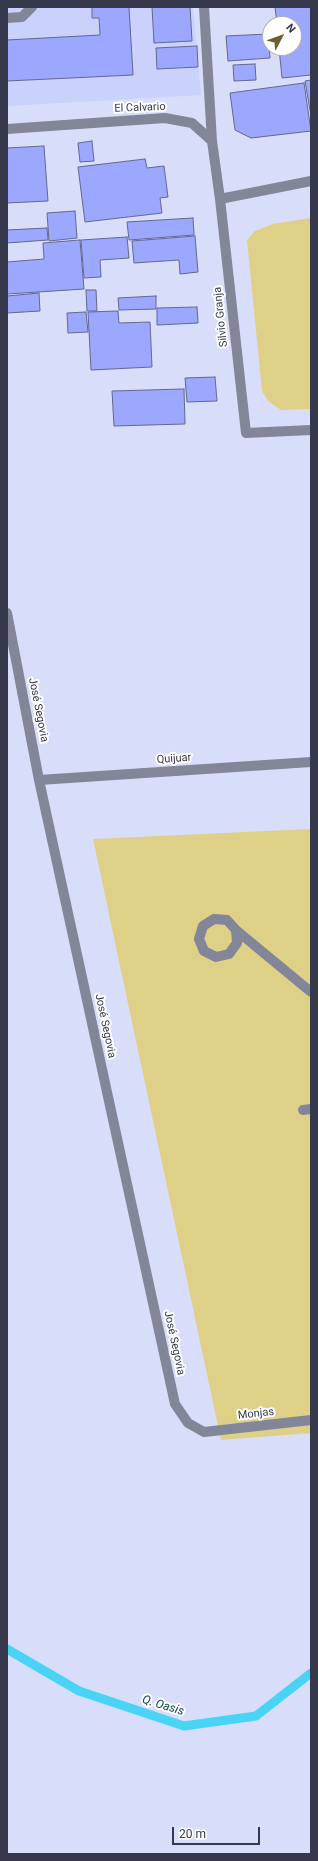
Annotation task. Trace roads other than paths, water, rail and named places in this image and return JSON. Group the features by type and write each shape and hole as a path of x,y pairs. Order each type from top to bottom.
{"street":[{"path":"7,18 22,17 32,7"},
{"path":"204,7 212,141 220,199 311,182"},
{"name":"El Calvario","path":"7,128 165,118 192,123 212,141"},
{"name":"Silvio Granja","path":"220,199 246,433 311,430"},
{"name":"José Segovia","path":"7,613 39,780 175,1404 188,1423 204,1432"},
{"name":"Quijuar","path":"39,780 311,762"},
{"path":"236,930 311,992"},
{"name":"Monjas","path":"204,1432 311,1420"}],"waterway":[{"name":"Q. Oasis","path":"7,1649 79,1691 184,1726 256,1716 311,1673"}]}
